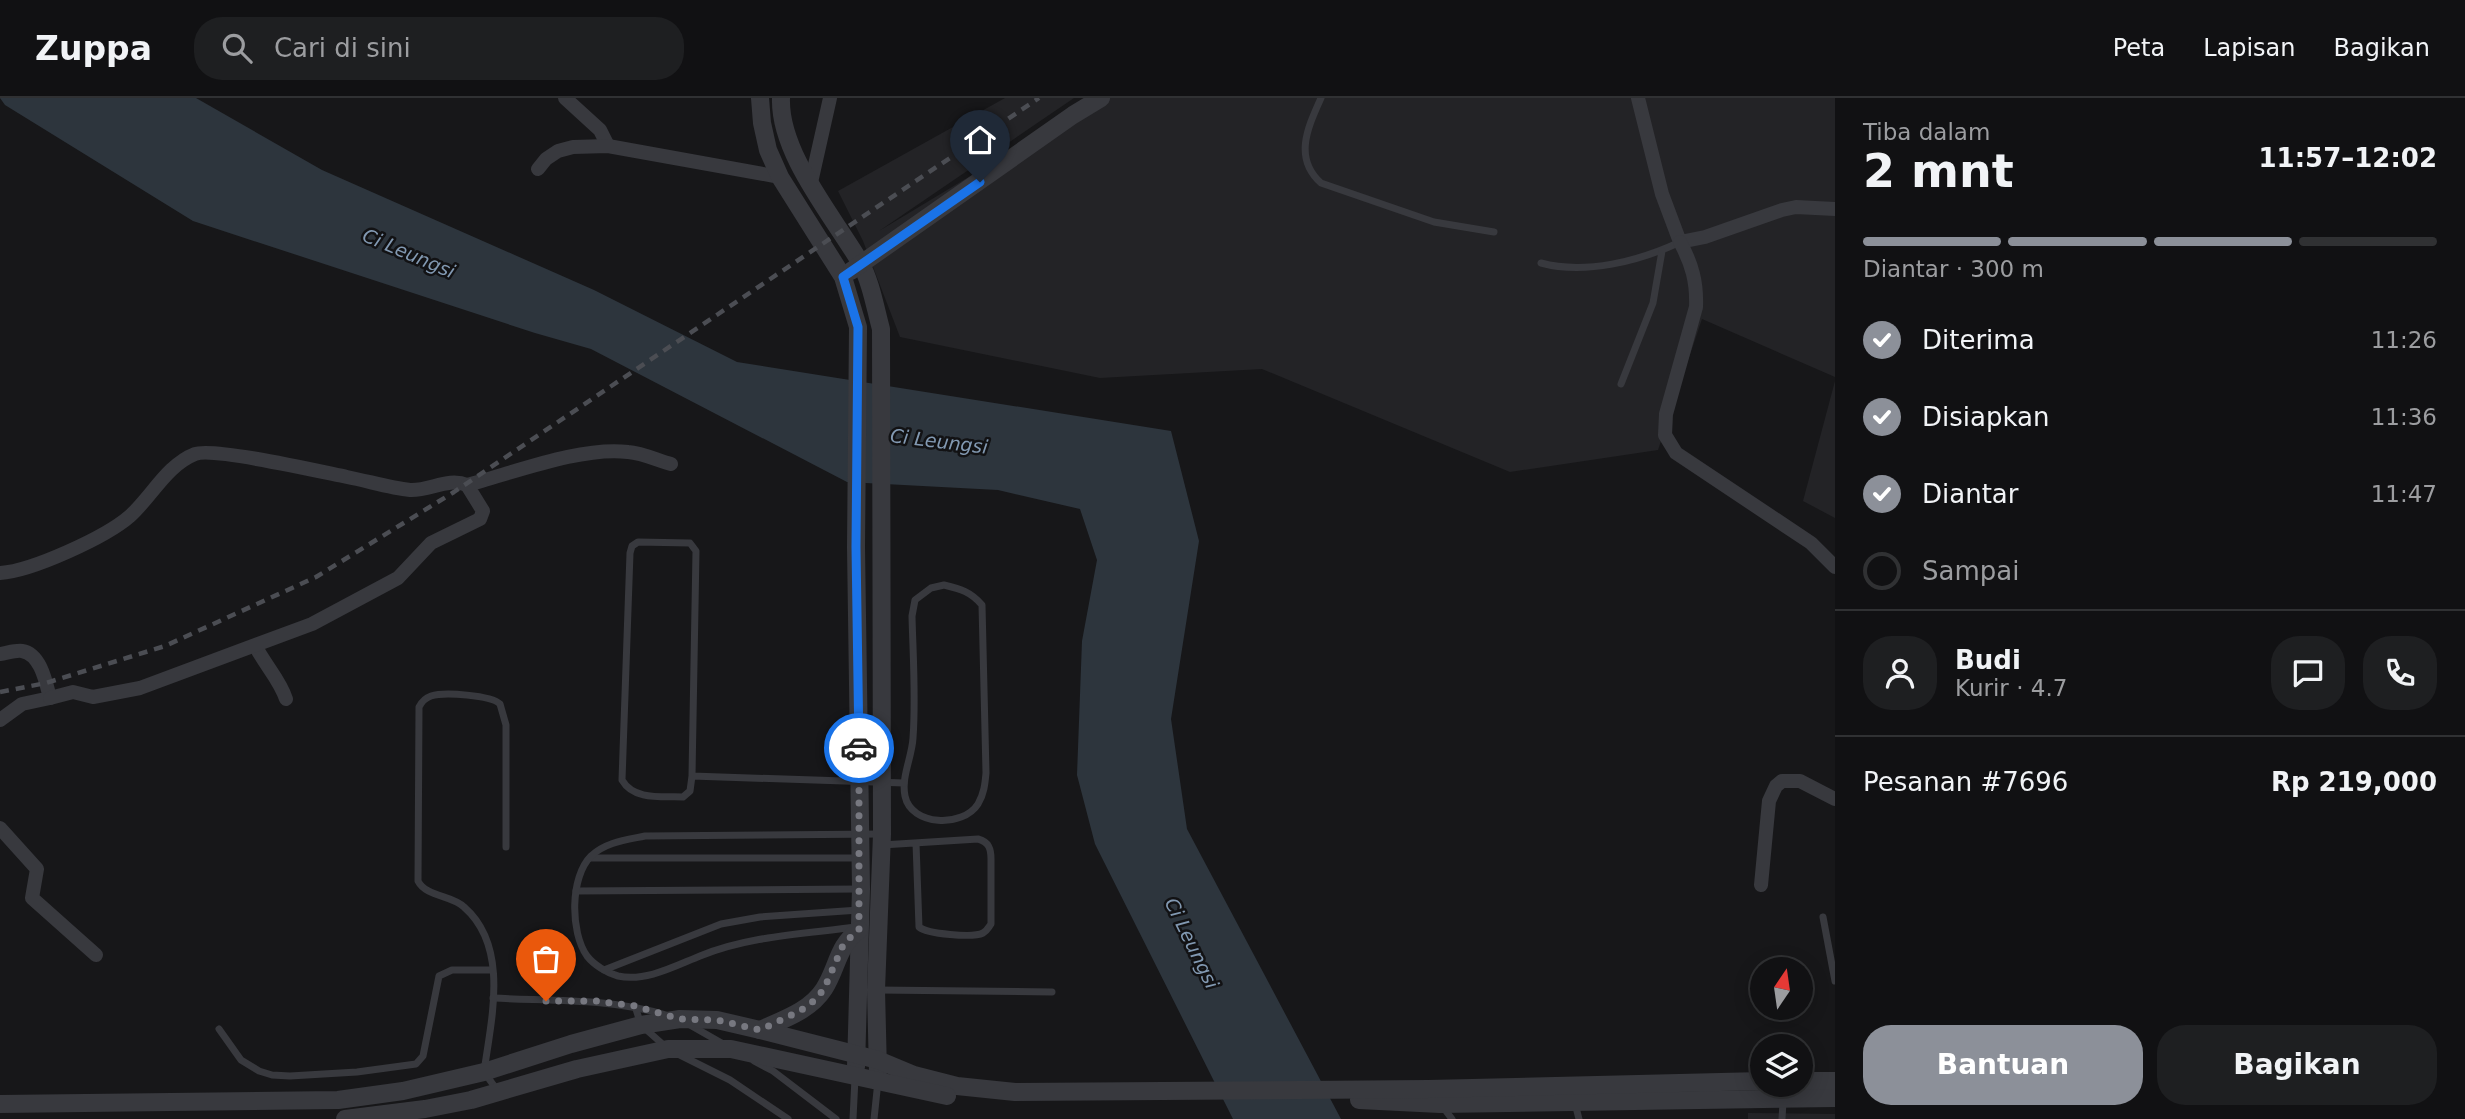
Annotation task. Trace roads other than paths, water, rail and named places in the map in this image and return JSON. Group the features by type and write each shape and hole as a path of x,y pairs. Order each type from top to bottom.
{"street":[{"path":"565,98 593,121 608,146"},
{"path":"760,98 768,150 780,177 843,277 858,327 856,547 861,889 855,1077"},
{"path":"781,98 787,133 810,187 861,264 881,329 881,840 876,990 878,1081"},
{"path":"810,187 830,98"},
{"path":"843,277 1101,98"},
{"path":"1638,98 1662,194 1693,270 1697,290 1696,307 1666,414 1664,435 1676,453 1811,543 1835,567"},
{"path":"538,169 558,152 581,147 608,146 780,177"},
{"path":"1680,243 1782,210 1804,207 1835,209"},
{"path":"467,485 576,456 609,451 630,452 671,464"},
{"path":"0,573 30,568 64,554 120,524 131,516 178,463 198,453 215,453 412,490 457,481 467,485 483,511 480,519 431,543 398,578 312,624 256,647 139,688 93,697 73,692 22,704 3,715"},
{"path":"256,647 282,687 286,699"},
{"path":"0,654 22,651 32,655 42,671 50,698"},
{"path":"1761,885 1769,801 1776,786 1782,781 1800,781 1835,799"},
{"path":"0,828 37,869 32,898 96,955"},
{"path":"760,1030 800,1011 815,1000 824,989 844,943 860,922"},
{"path":"0,1104 338,1100 403,1091 484,1072 641,1025 680,1019 717,1020 878,1060 935,1081 988,1090 1355,1095 1750,1092"},
{"path":"345,1119 425,1110 471,1100 577,1069 668,1049 732,1049 955,1097 1015,1102 1066,1102 1189,1094"},
{"path":"1813,1081 1835,1081"},
{"path":"1355,1095 1440,1104 1750,1082"},
{"path":"1813,1095 1835,1098"}],"lane":[{"path":"1321,98 1311,122 1306,152 1310,173 1321,183 1434,222 1494,232"},
{"path":"1541,262 1573,268 1596,266 1662,251 1680,243"},
{"path":"1621,384 1653,303 1662,251"},
{"path":"638,541 690,543 696,551 692,776 690,791 683,797 637,794 626,787 622,780 630,553 632,546 638,541"},
{"path":"944,585 965,590 982,605 986,773 984,789 978,805 967,814 949,821 928,818 913,812 905,798 904,783 912,755 914,735 912,616 915,600 931,587 944,585"},
{"path":"497,1091 484,1072 493,998 488,939 479,922 462,904 428,890 418,881 419,707 421,702 430,696 488,698 500,704 506,724 506,847"},
{"path":"692,776 904,783"},
{"path":"860,922 723,947 643,976 618,976 603,970 582,948 576,921 576,891 582,869 589,858 601,848 645,836 861,835 916,844 978,839 989,847 992,859 990,924 986,930 978,934 929,933 919,927 916,844"},
{"path":"589,858 861,858"},
{"path":"576,891 861,889"},
{"path":"603,970 721,924 760,917 860,922"},
{"path":"1822,917 1835,981"},
{"path":"219,1029 241,1060 272,1075 356,1072 416,1063 424,1056 439,976 452,970 492,970"},
{"path":"876,990 1052,992"},
{"path":"493,998 596,1001 635,1006 680,1019 774,1071 836,1119"},
{"path":"635,1006 641,1025 668,1049 730,1080 788,1119"},
{"path":"853,1119 855,1077"},
{"path":"874,1119 878,1081"},
{"path":"1573,1093 1579,1119"},
{"path":"1783,1119 1784,1097"},
{"path":"1440,1104 1452,1119"}],"water":[{"name":"Ci Leungsi","path":"0,98 196,98 322,170 594,290 737,362 1171,431 1199,541 1171,719 1187,829 1341,1119 1233,1119 1095,844 1077,775 1082,641 1097,560 1080,509 998,490 847,482 591,349 193,221 5,105"}],"railway":[{"path":"0,692 46,683 165,646 316,577 454,492 1039,98"}]}
